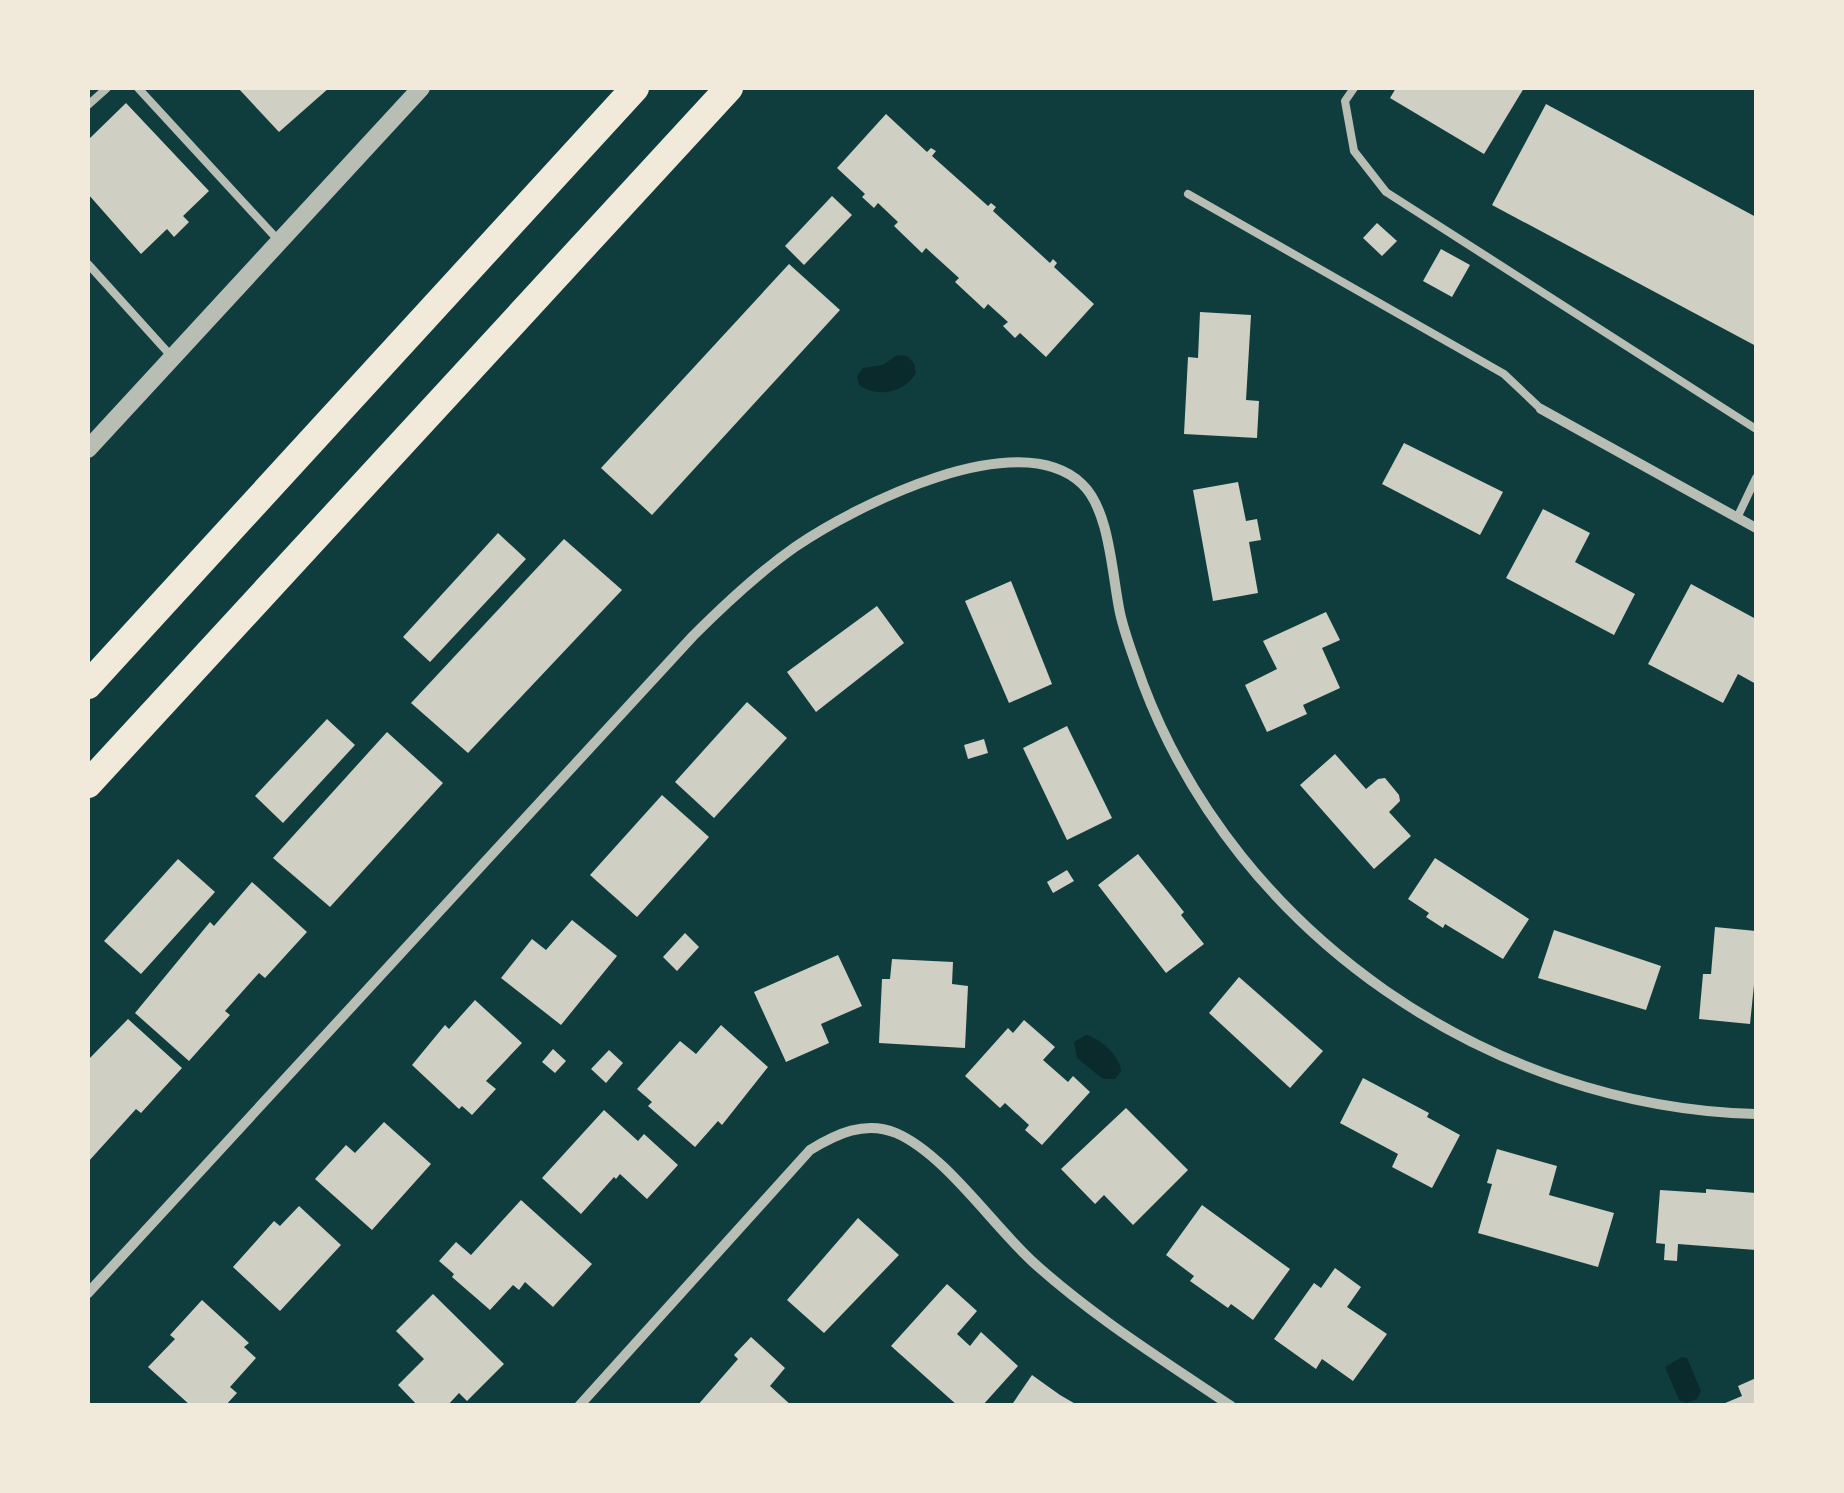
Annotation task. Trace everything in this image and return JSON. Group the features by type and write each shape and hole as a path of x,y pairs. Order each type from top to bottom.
{"highway":[{"path":"88,685 635,88"},
{"path":"88,784 728,88"}],"street":[{"path":"88,449 415,90"},
{"path":"1540,409 1756,528"},
{"path":"88,1294 740,589 810,538 866,506 930,480 1020,462 1047,466 1080,481 1100,510 1121,618 1144,687 1212,818 1254,873 1301,924 1358,972 1432,1020 1500,1056 1572,1084 1642,1102 1756,1114"},
{"path":"579,1406 810,1150 838,1132 868,1129 892,1132 922,1148 1029,1259 1066,1291 1231,1406"}],"lane":[{"path":"88,106 107,88"},
{"path":"138,88 279,241"},
{"path":"1354,88 1345,101 1354,152 1386,192 1756,428"},
{"path":"1188,194 1504,374 1540,409"},
{"path":"88,264 172,357"},
{"path":"1737,518 1756,478"}],"water":[{"path":"897,355 907,356 914,363 916,373 905,385 882,392 859,385 857,376 863,368 883,365"},
{"path":"1086,1035 1103,1044 1117,1059 1121,1071 1115,1079 1103,1079 1077,1058 1074,1042"},
{"path":"1687,1358 1701,1391 1697,1399 1687,1403 1679,1400 1665,1367"}],"building":[{"path":"238,88 329,88 279,132"},
{"path":"1396,88 1524,88 1484,154 1390,98"},
{"path":"126,103 209,191 183,216 189,222 174,237 167,229 141,254 88,194 88,140"},
{"path":"1546,104 1756,217 1756,346 1492,205"},
{"path":"886,114 927,152 931,148 936,151 932,156 988,206 991,203 996,207 993,211 1050,263 1053,259 1057,263 1054,267 1094,304 1046,357 1020,333 1015,338 1003,326 1008,322 988,304 984,309 955,282 959,278 926,248 922,253 894,226 898,222 878,203 874,208 837,168"},
{"path":"832,196 852,215 804,265 785,246"},
{"path":"1377,223 1397,241 1382,256 1363,238"},
{"path":"1441,249 1470,265 1452,297 1423,281"},
{"path":"789,264 840,310 652,515 601,468"},
{"path":"1200,312 1251,315 1246,400 1259,401 1257,438 1184,434 1188,357 1198,358"},
{"path":"1404,443 1503,492 1480,535 1382,484"},
{"path":"1238,482 1246,521 1257,519 1261,540 1249,542 1258,593 1213,601 1193,490"},
{"path":"1543,509 1590,533 1575,562 1635,594 1614,635 1506,578"},
{"path":"498,533 526,559 430,662 403,637"},
{"path":"564,539 622,590 468,753 411,703"},
{"path":"1011,581 1052,684 1009,703 965,601"},
{"path":"1691,584 1756,619 1756,684 1738,674 1723,703 1648,664"},
{"path":"877,606 904,643 816,712 787,672"},
{"path":"1326,612 1340,640 1322,648 1340,688 1303,705 1307,714 1267,732 1245,685 1277,669 1263,641"},
{"path":"747,702 787,738 714,818 675,782"},
{"path":"327,719 355,745 283,823 255,796"},
{"path":"1067,726 1112,818 1067,840 1023,748"},
{"path":"387,732 443,783 330,907 273,858"},
{"path":"984,739 988,753 968,759 964,745"},
{"path":"1335,754 1366,789 1385,778 1399,795 1400,801 1389,812 1411,836 1374,869 1300,785"},
{"path":"662,795 709,837 637,917 590,875"},
{"path":"1138,854 1204,944 1166,973 1098,885"},
{"path":"1435,858 1529,919 1503,959 1445,924 1443,928 1408,899"},
{"path":"178,859 215,892 141,974 104,941"},
{"path":"1067,870 1074,881 1053,893 1047,882"},
{"path":"252,882 307,932 265,978 259,973 225,1011 230,1015 189,1061 135,1013 210,922 214,926"},
{"path":"572,920 617,956 561,1025 501,978 532,939 546,950"},
{"path":"1715,927 1756,931 1756,986 1750,1024 1699,1019 1703,974 1711,974"},
{"path":"1554,930 1661,966 1646,1010 1538,978"},
{"path":"685,933 699,947 677,971 663,957"},
{"path":"838,955 862,1006 821,1024 829,1043 786,1062 754,992"},
{"path":"892,959 953,962 952,984 968,986 965,1048 879,1043 882,979 890,979"},
{"path":"1239,977 1323,1051 1290,1088 1209,1013"},
{"path":"475,1000 522,1043 486,1081 496,1089 472,1115 462,1106 459,1109 412,1065 445,1025 449,1029"},
{"path":"128,1019 182,1068 141,1113 136,1109 88,1162 88,1060"},
{"path":"1024,1020 1055,1047 1043,1060 1068,1082 1073,1076 1090,1092 1042,1145 1025,1130 1029,1125 1005,1103 1000,1108 965,1076 1008,1028 1013,1033"},
{"path":"721,1025 768,1067 722,1125 718,1121 695,1147 648,1106 652,1102 637,1089 680,1041 696,1054"},
{"path":"553,1049 566,1061 555,1073 542,1062"},
{"path":"609,1050 623,1063 606,1083 591,1069"},
{"path":"1363,1078 1429,1113 1427,1117 1460,1135 1432,1188 1392,1167 1398,1154 1340,1123"},
{"path":"1126,1108 1188,1170 1133,1225 1104,1195 1095,1204 1061,1169"},
{"path":"604,1110 638,1141 644,1134 678,1165 647,1199 620,1174 614,1177 581,1214 542,1178"},
{"path":"384,1122 431,1164 372,1230 315,1179 346,1145 355,1153"},
{"path":"1497,1149 1557,1166 1549,1195 1614,1213 1598,1267 1478,1233"},
{"path":"1706,1189 1756,1193 1756,1250 1678,1244 1677,1261 1664,1260 1665,1244 1656,1243 1660,1190 1706,1193"},
{"path":"521,1200 592,1264 553,1307 525,1282 519,1290 513,1285 490,1310 439,1261 456,1242 471,1255"},
{"path":"1202,1205 1290,1269 1253,1320 1190,1281 1194,1276 1166,1255"},
{"path":"299,1206 341,1245 280,1311 233,1267 274,1221 280,1226"},
{"path":"858,1218 899,1255 824,1333 787,1300"},
{"path":"1335,1268 1361,1287 1347,1307 1387,1334 1353,1381 1322,1359 1316,1369 1274,1339 1314,1283 1321,1288"},
{"path":"947,1284 977,1311 957,1334 970,1346 981,1332 1018,1366 982,1406 958,1406 891,1346"},
{"path":"433,1294 504,1364 467,1401 459,1393 447,1406 418,1406 398,1385 424,1359 396,1331"},
{"path":"202,1300 249,1343 244,1347 256,1358 230,1387 237,1393 225,1406 191,1406 148,1367 175,1339 170,1335"},
{"path":"751,1337 785,1368 770,1386 792,1406 697,1406 738,1359 734,1355"},
{"path":"1032,1375 1060,1395 1079,1406 1011,1406"},
{"path":"1756,1378 1756,1406 1718,1406 1742,1396 1738,1386"}]}
